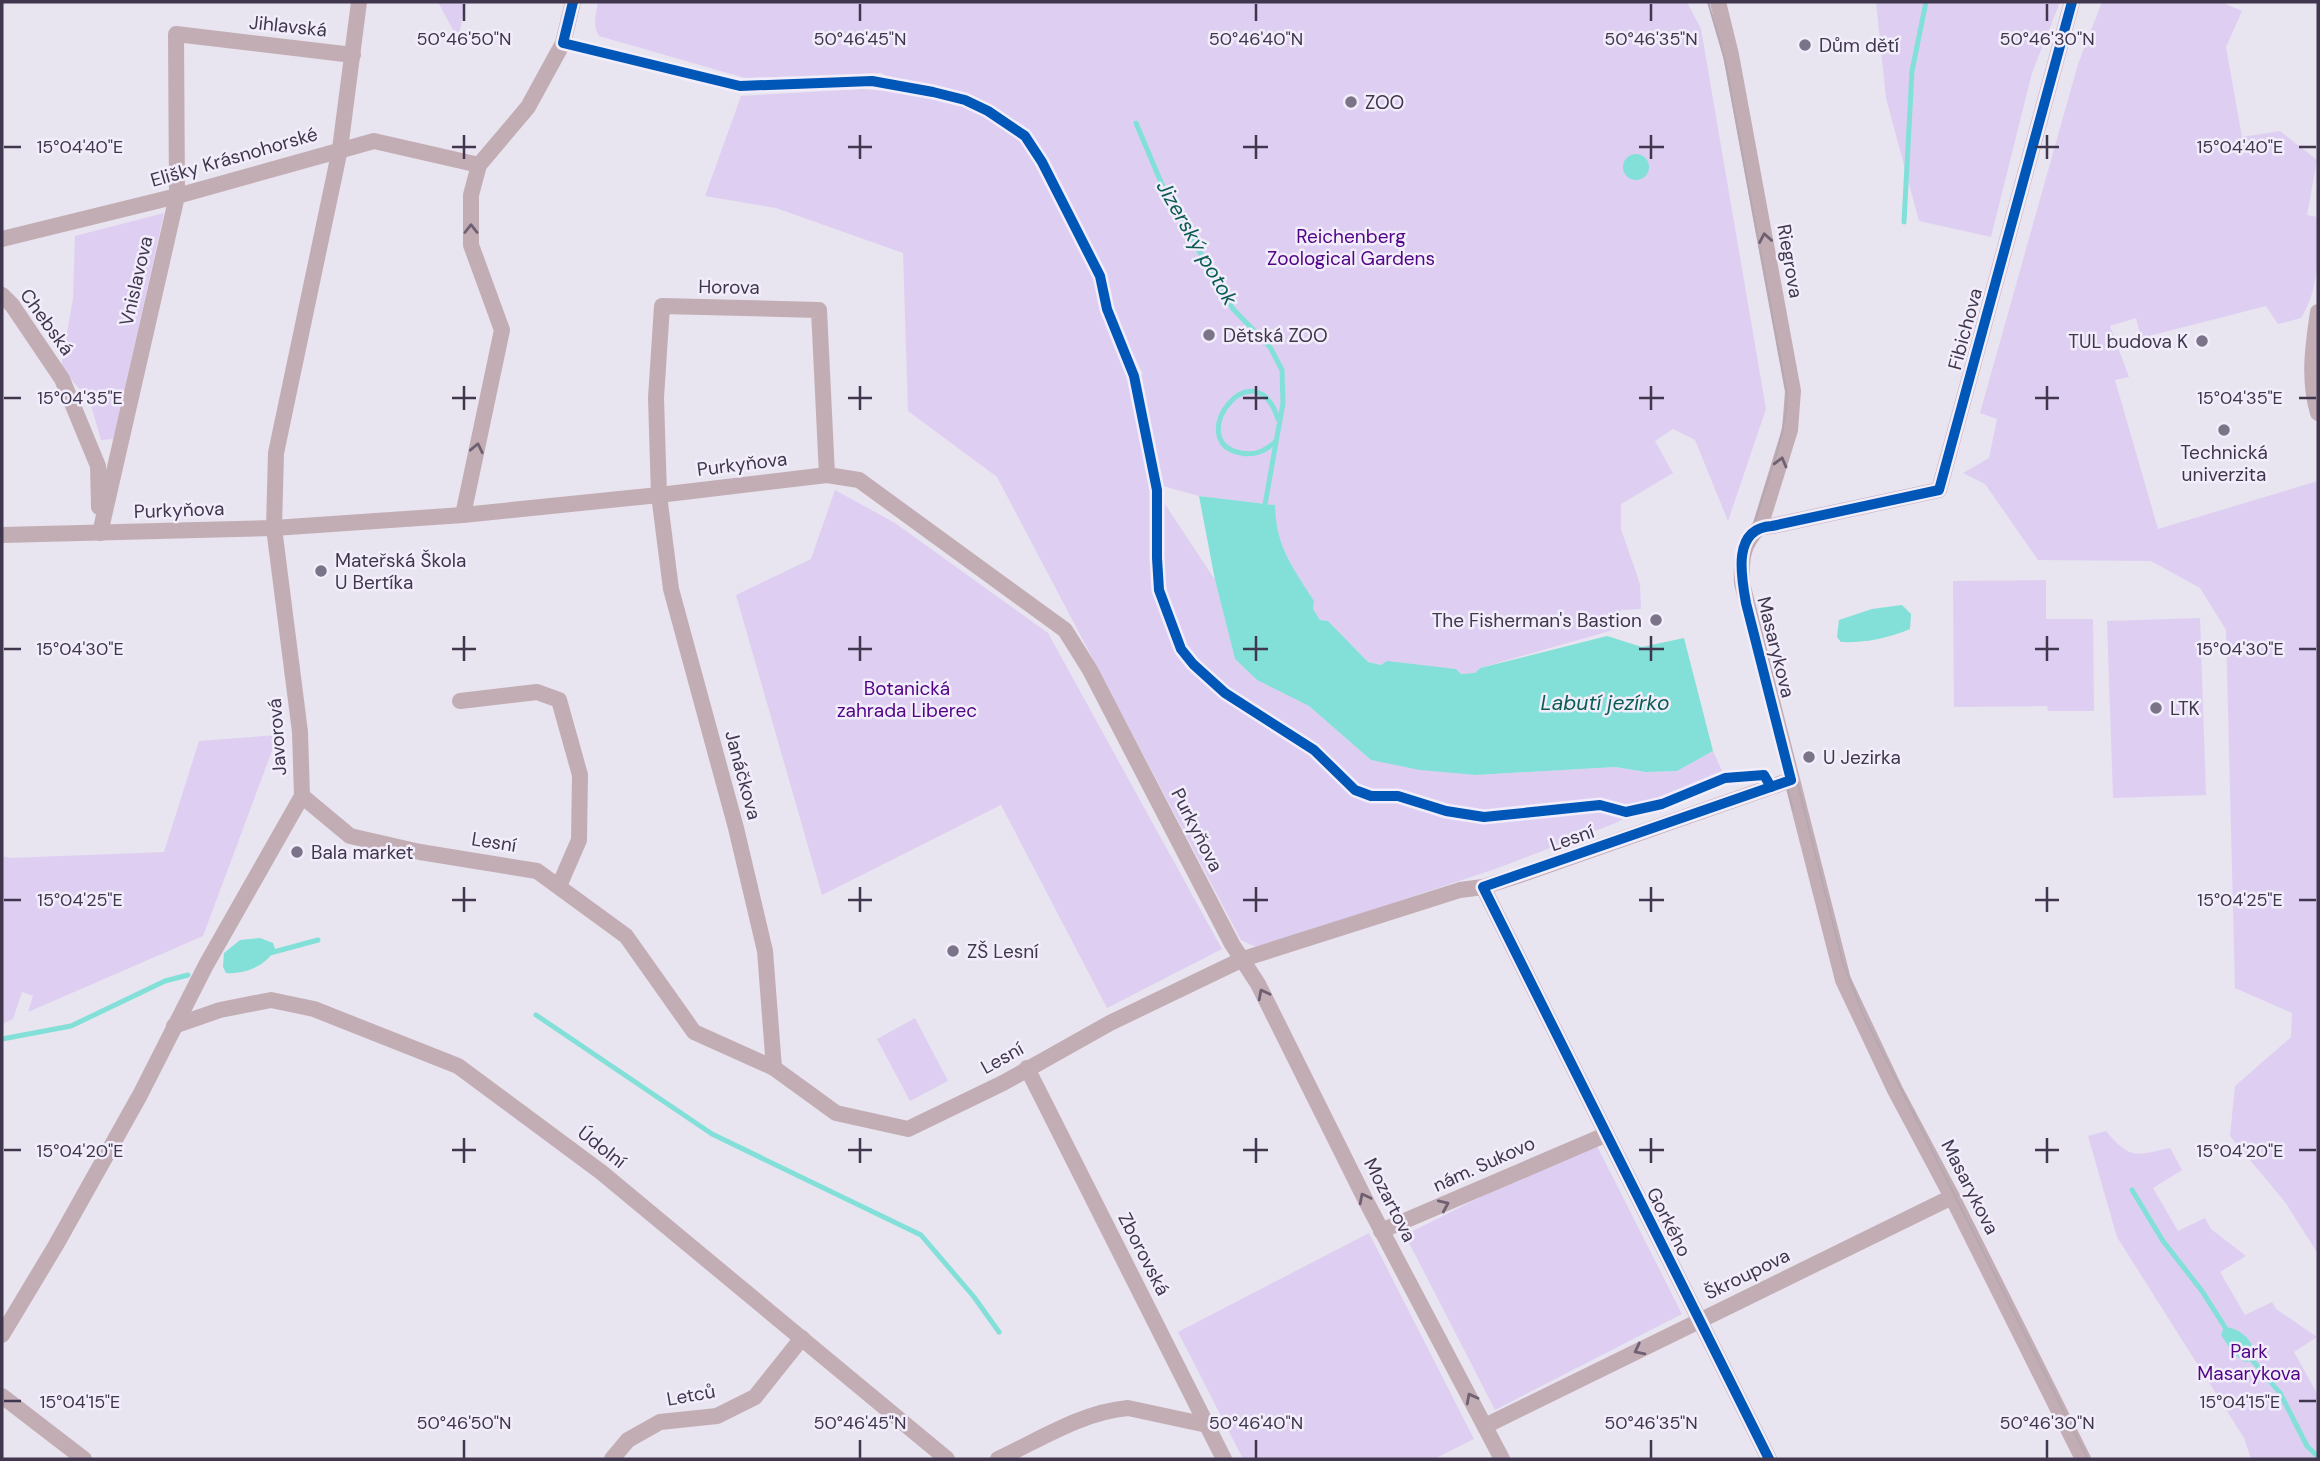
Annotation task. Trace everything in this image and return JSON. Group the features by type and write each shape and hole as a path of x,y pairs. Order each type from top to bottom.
{"street":[{"name":"Javorová","path":"2,1335 140,1095 174,1026 302,796 300,732 274,528 276,453 340,149 359,2"},
{"path":"463,515 502,330 471,245 471,195 478,165 528,107 563,43 573,2"},
{"name":"Riegrova","path":"1718,2 1731,55 1793,391 1790,430 1760,527"},
{"name":"Fibichova","path":"1760,527 1939,489 2072,2"},
{"name":"Jihlavská","path":"176,34 354,54"},
{"name":"Vnislavova","path":"100,533 177,196 176,34"},
{"name":"Elišky Krásnohorské","path":"2,239 177,196 374,141 478,165"},
{"name":"Chebská","path":"2,295 12,305 62,379 98,466 100,533"},
{"name":"Horova","path":"659,495 656,398 662,306 819,310 827,475"},
{"path":"2318,312 2312,355 2318,413"},
{"name":"Purkyňova","path":"2,535 274,528 463,515 827,475 859,480 1065,630 1090,670 1232,944 1243,959"},
{"name":"Janáčkova","path":"659,495 671,589 736,828 765,951 774,1068"},
{"name":"Masarykova","path":"1760,527 1750,535 1742,551 1742,583 1843,980 1895,1090 1952,1197 2083,1459"},
{"path":"460,701 537,692 559,700 580,775 579,840 559,886"},
{"name":"Lesní","path":"302,796 350,836 420,852 537,870 626,936 694,1032 774,1068 835,1113 908,1129 1110,1023 1243,959 1460,890 1483,887 1791,780"},
{"name":"Gorkého","path":"1483,887 1769,1459"},
{"name":"Mozartova","path":"1243,959 1381,1231 1502,1459"},
{"name":"Údolní","path":"174,1026 220,1010 271,1000 314,1009 458,1066 601,1172 947,1459"},
{"name":"Zborovská","path":"1027,1068 1224,1459"},
{"name":"nám. Sukovo","path":"1381,1231 1605,1135"},
{"name":"Škroupova","path":"1485,1426 1952,1197"},
{"name":"Letců","path":"612,1459 628,1440 660,1422 717,1416 755,1397 802,1338"},
{"path":"2,1396 84,1459"},
{"path":"998,1459 1086,1418 1117,1409 1128,1408 1206,1425"}],"green space":[{"path":"438,2 466,2 458,39"},
{"name":"Reichenberg Zoological Gardens","path":"598,2 1687,2 1701,29 1766,409 1728,521 1695,440 1673,429 1655,441 1673,473 1621,504 1621,529 1640,584 1641,609 1621,610 1621,617 1612,618 1613,630 1480,668 1475,673 1461,674 1456,669 1368,662 1328,621 1320,620 1312,609 1314,601 1282,545 1274,505 1199,496 1159,485 1137,375 1143,374 1115,318 1105,274 1048,163 1025,133 982,103 897,81 881,73 745,78 599,36 595,24"},
{"path":"1876,2 2060,2 2032,73 1991,237 1919,221 1886,98"},
{"path":"2102,2 2221,2 2242,11 2226,47 2242,137 2280,131 2317,160 2307,215 2318,217 2317,269 2312,294 2301,318 2278,324 2266,306 2141,338 2136,318 2110,326 2129,377 2115,380 2158,529 2318,481 2318,1254 2285,1202 2230,1136 2235,1086 2291,1037 2292,1013 2235,988 2226,630 2200,588 2151,561 2038,560 1985,484 1963,473 1989,458 1997,419 1980,413 2078,64"},
{"path":"863,89 924,94 962,103 984,113 1013,132 1024,141 1040,165 1091,266 1130,376 1153,486 1215,580 1235,659 1257,680 1309,706 1371,760 1476,775 1615,767 1646,772 1677,771 1713,751 1723,773 1613,824 1495,869 1258,948 1241,940 997,477 908,411 903,253 776,208 705,196 741,96"},
{"path":"164,213 114,439 101,440 90,402 61,367 73,298 75,236"},
{"name":"Botanická zahrada Liberec","path":"835,490 895,523 1048,633 1222,949 1107,1008 1001,805 822,895 736,595 811,559"},
{"path":"2046,580 2046,619 2093,619 2094,711 2048,711 2047,706 1954,707 1953,581"},
{"name":"LTK","path":"2200,618 2206,795 2113,798 2107,621"},
{"path":"278,735 203,936 28,1012 33,996 22,992 13,1019 2,1024 2,856 11,858 164,852 199,741"},
{"path":"915,1018 948,1081 910,1101 877,1039"},
{"name":"Park Masarykova","path":"2106,1131 2122,1147 2135,1153 2170,1148 2182,1170 2153,1188 2178,1231 2205,1218 2211,1229 2246,1256 2220,1272 2245,1315 2272,1302 2276,1309 2317,1337 2294,1352 2318,1395 2318,1459 2251,1459 2244,1438 2117,1237 2088,1136"},
{"path":"1594,1140 1682,1314 1495,1410 1405,1235"},
{"path":"1369,1233 1474,1439 1434,1459 1243,1459 1178,1332"}],"water":[{"path":"1636,154 1645,158 1649,167 1645,176 1636,180 1627,176 1623,167 1627,158"},
{"name":"Labutí jezírko","path":"1199,496 1275,505 1282,545 1314,601 1313,609 1320,620 1328,621 1368,662 1381,665 1387,661 1456,669 1461,674 1475,673 1480,668 1607,636 1642,647 1684,638 1713,751 1677,771 1646,772 1615,767 1476,775 1420,770 1371,760 1309,706 1257,680 1235,659 1215,580"},
{"path":"1902,605 1911,614 1910,629 1867,641 1841,642 1837,637 1839,620 1872,609"},
{"path":"260,938 273,943 275,949 267,960 248,971 226,973 223,967 224,953 240,940"},
{"path":"2224,1327 2236,1330 2251,1343 2253,1355 2250,1361 2245,1362 2234,1354 2221,1335"}],"waterway":[{"path":"1904,222 1912,71 1926,2"},
{"name":"Jizerský potok","path":"1136,123 1166,194 1233,309 1270,347 1282,370 1283,403 1264,510"},
{"path":"1275,442 1260,452 1241,453 1225,445 1219,433 1220,418 1228,404 1240,394 1254,392 1267,399 1278,419"},
{"path":"270,953 318,940"},
{"path":"2,1039 71,1026 165,981 188,975"},
{"path":"536,1015 712,1134 921,1235 974,1297 999,1332"},
{"name":"Jizerský potok","path":"2132,1190 2163,1241 2202,1291 2228,1332"},
{"name":"Jizerský potok","path":"2248,1355 2280,1393 2307,1446 2318,1457"}],"tram line":[{"path":"1708,2 1725,60 1787,395 1785,419 1752,536 1747,584 1843,963 1863,1014 2088,1459"},
{"path":"1780,759 1793,810"}],"cycle path":[{"path":"573,2 563,43 740,86 872,81 933,92 965,100 988,111 1025,136 1042,162 1100,276 1107,309 1134,376 1157,490 1159,590 1181,649 1193,664 1225,693 1314,750 1355,790 1371,796 1398,796 1446,811 1484,817 1600,805 1626,812 1662,804 1725,778 1764,775 1771,787"},
{"path":"1769,1459 1483,887 1791,780 1746,603 1741,567 1745,544 1750,535 1759,529 1939,490 2072,2"}],"place":[{"name":"Dům dětí","path":"1805,45"},
{"name":"ZOO","path":"1351,102"},
{"name":"Dětská ZOO","path":"1209,335"},
{"name":"TUL budova K","path":"2202,341"},
{"name":"Technická univerzita","path":"2224,430"},
{"name":"Mateřská Škola U Bertíka","path":"321,571"},
{"name":"The Fisherman's Bastion","path":"1656,620"},
{"name":"LTK","path":"2156,708"},
{"name":"U Jezirka","path":"1809,757"},
{"name":"Bala market","path":"297,852"},
{"name":"ZŠ Lesní","path":"953,951"}]}
